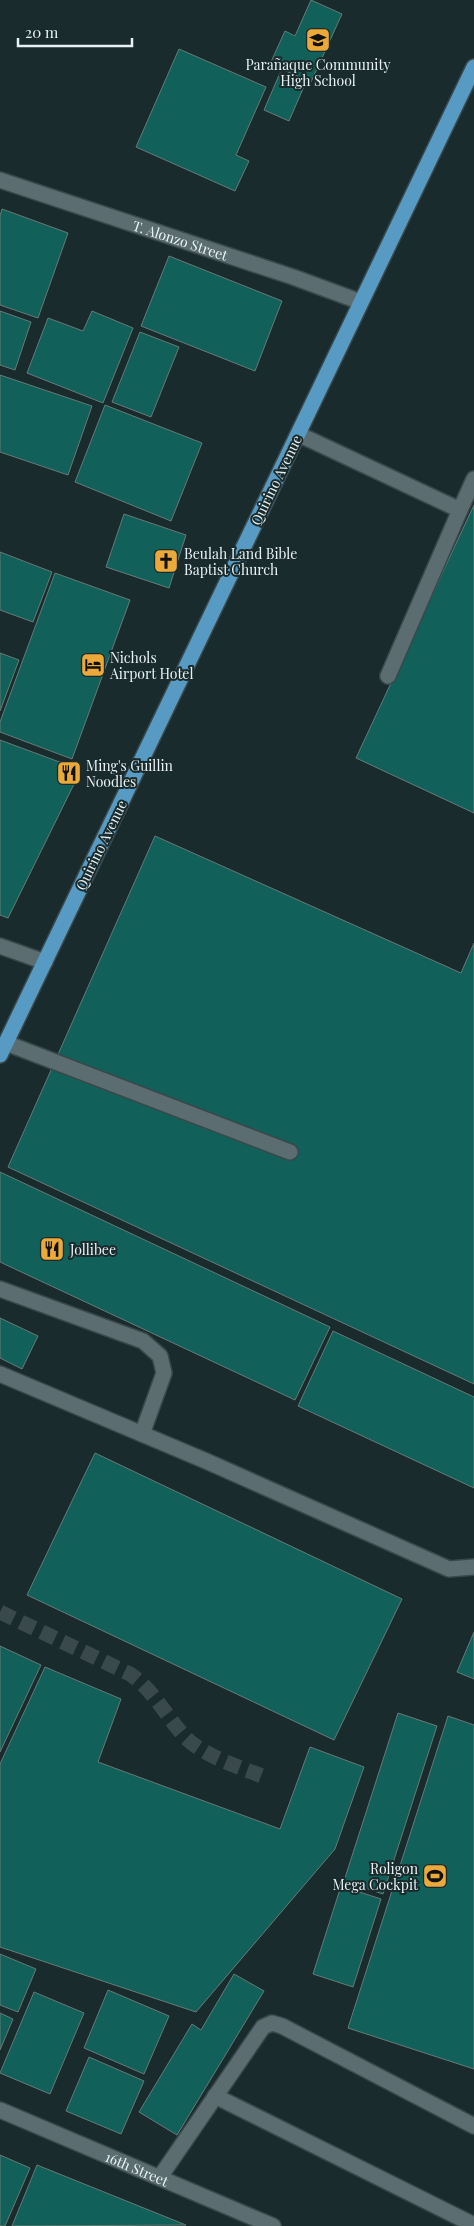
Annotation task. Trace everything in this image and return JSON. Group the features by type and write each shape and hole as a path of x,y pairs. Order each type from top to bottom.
{"main road":[{"name":"Quirino Avenue","path":"3,1049 474,67"}],"street":[{"name":"T. Alonzo Street","path":"0,180 293,277 361,302"},
{"path":"298,434 460,510"},
{"path":"388,676 474,480"},
{"path":"0,946 45,962"},
{"path":"3,1049 290,1152"},
{"path":"0,1289 143,1342 160,1356 164,1373 142,1434"},
{"path":"0,1374 142,1434 449,1569 474,1567"},
{"path":"160,2177 263,2027 272,2023 282,2026 474,2126"},
{"path":"215,2096 474,2225"},
{"name":"16th Street","path":"0,2110 273,2226"}],"building":[{"path":"311,0 342,14 311,82 270,64 285,31 295,36"},
{"path":"179,49 266,87 236,155 249,161 235,191 136,147"},
{"path":"280,73 305,84 289,121 264,110"},
{"path":"2,209 68,233 38,318 0,305 0,216"},
{"path":"169,256 282,301 255,371 141,326"},
{"path":"0,311 31,322 15,370 0,365"},
{"path":"92,311 133,328 103,403 27,373 48,318 83,331"},
{"path":"140,332 179,347 151,417 112,402"},
{"path":"0,375 92,406 68,475 0,452"},
{"path":"105,405 202,443 171,521 75,482"},
{"path":"474,505 474,813 356,758"},
{"path":"124,514 186,535 169,588 106,567"},
{"path":"0,552 52,572 33,622 0,610"},
{"path":"55,573 130,600 72,759 0,732 0,722"},
{"path":"0,653 19,660 0,711"},
{"path":"0,740 81,770 8,918 0,915"},
{"path":"155,836 461,973 474,943 474,1384 8,1167"},
{"path":"0,1172 330,1327 295,1400 0,1262"},
{"path":"0,1318 38,1336 22,1369 0,1358"},
{"path":"333,1331 474,1397 474,1488 298,1406"},
{"path":"95,1453 402,1599 334,1740 27,1595"},
{"path":"474,1632 474,1679 457,1672"},
{"path":"0,1646 41,1665 0,1752"},
{"path":"45,1667 121,1699 98,1762 280,1829 310,1747 364,1767 335,1849 196,2012 0,1947 0,1764"},
{"path":"398,1713 437,1726 383,1894 344,1881"},
{"name":"Roligon Mega Cockpit","path":"448,1716 474,1725 474,2069 348,2028"},
{"path":"341,1886 381,1899 353,1987 313,1974"},
{"path":"0,1954 36,1969 18,2012 0,2005"},
{"path":"234,1974 264,1991 177,2135 139,2112 192,2024 201,2030"},
{"path":"108,1990 169,2016 144,2074 84,2048"},
{"path":"34,1992 84,2013 50,2094 0,2073"},
{"path":"0,2013 13,2019 0,2050"},
{"path":"89,2057 144,2081 121,2134 66,2111"},
{"path":"0,2155 30,2168 5,2226 0,2226"},
{"path":"37,2165 186,2225 12,2226"}],"tunnel":[{"path":"0,1612 130,1674 146,1688 179,1730 194,1745 222,1760 262,1776"}],"place":[{"name":"Parañaque Community High School","path":"318,40"},
{"name":"Beulah Land Bible Baptist Church","path":"166,561"},
{"name":"Nichols Airport Hotel","path":"93,665"},
{"name":"Ming's Guillin Noodles","path":"69,773"},
{"name":"Jollibee","path":"52,1249"},
{"name":"Roligon Mega Cockpit","path":"435,1876"}]}
